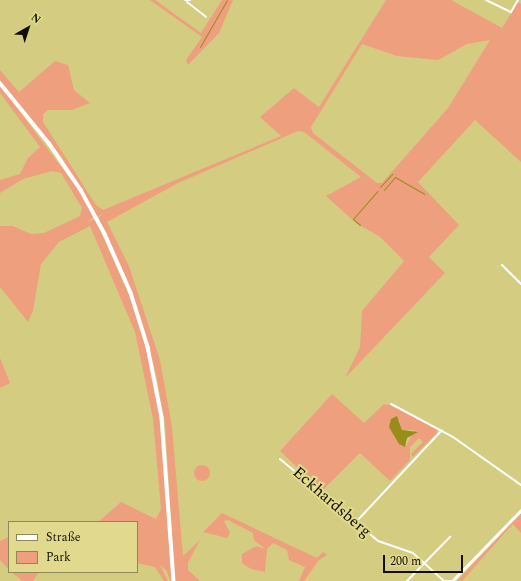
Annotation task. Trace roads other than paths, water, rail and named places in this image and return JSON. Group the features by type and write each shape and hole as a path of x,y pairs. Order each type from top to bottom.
{"highway":[{"path":"0,83 49,143 80,190 105,234 131,293 148,347 162,418 174,581"}],"main road":[{"path":"444,581 452,581 521,510"}],"street":[{"path":"186,1 190,0"},
{"path":"486,0 511,12 518,0"},
{"path":"186,1 206,17"},
{"path":"502,266 521,284"},
{"path":"391,404 442,430 521,485"},
{"path":"354,523 442,430"},
{"name":"Eckhardsberg","path":"280,459 354,523 383,544 413,553 444,581"},
{"path":"407,581 450,537"}],"waterway":[{"path":"200,47 227,0"},
{"path":"380,187 392,174"},
{"path":"384,190 395,177 425,194"},
{"path":"360,225 353,219 377,191"}]}
